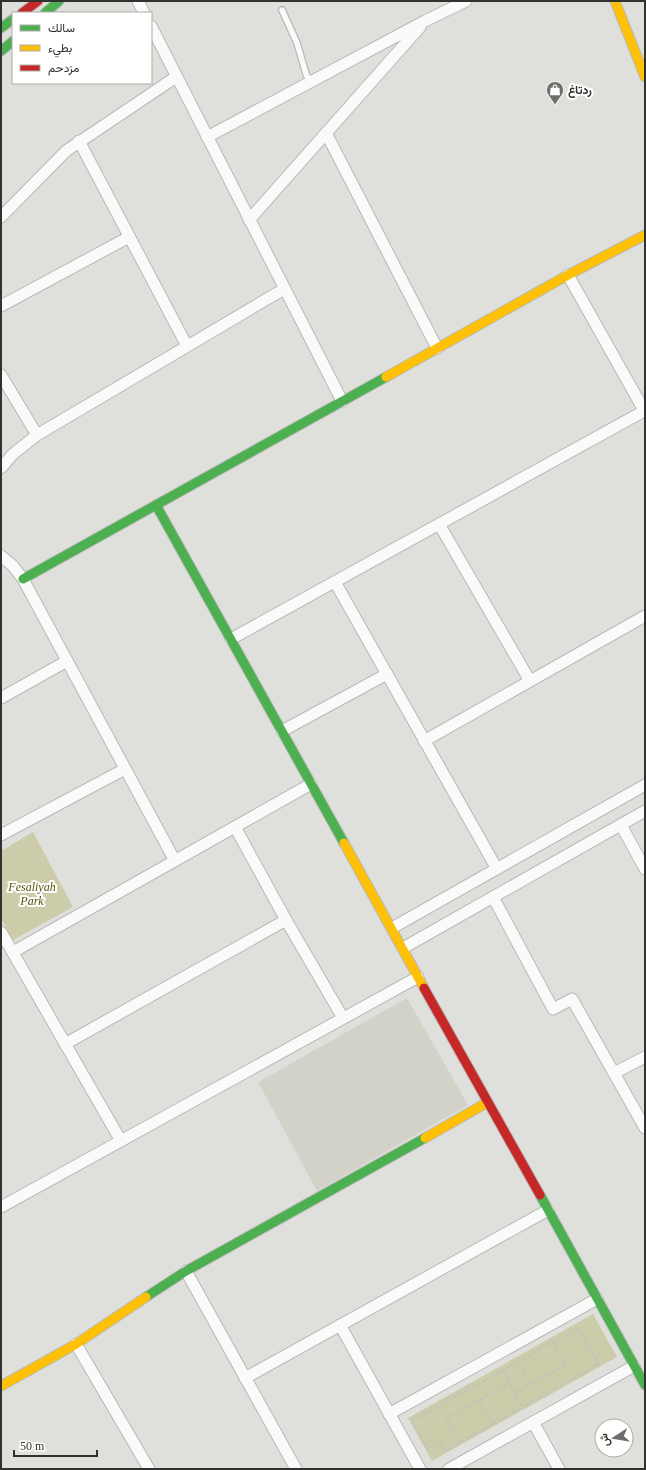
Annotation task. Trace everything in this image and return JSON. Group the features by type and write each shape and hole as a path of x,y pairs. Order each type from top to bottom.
{"main road":[{"path":"23,12 38,1"},
{"path":"46,12 59,1"},
{"path":"615,1 645,77"},
{"path":"1,28 12,21"},
{"path":"1,51 12,42"},
{"path":"23,580 568,275 645,235"},
{"path":"156,505 645,1385"},
{"path":"1,1386 76,1344 186,1271 488,1102"}],"street":[{"path":"138,1 144,12"},
{"path":"207,137 425,21 466,1"},
{"path":"249,220 425,21"},
{"path":"152,28 342,401"},
{"path":"1,217 66,151 176,77"},
{"path":"326,133 437,348"},
{"path":"80,141 186,346"},
{"path":"1,306 129,237"},
{"path":"231,639 645,412 568,275"},
{"path":"1,468 13,454 37,435 284,288"},
{"path":"1,375 37,435"},
{"path":"439,524 530,681"},
{"path":"1,556 13,566 23,580 175,861"},
{"path":"335,582 497,869"},
{"path":"424,741 645,616"},
{"path":"1,698 67,662"},
{"path":"282,731 387,674"},
{"path":"1,835 125,769"},
{"path":"13,952 312,784"},
{"path":"392,928 645,785"},
{"path":"402,948 645,811"},
{"path":"621,825 645,869"},
{"path":"235,827 286,920 343,1018"},
{"path":"493,897 554,1009 572,999 645,1128"},
{"path":"65,1044 286,920"},
{"path":"1,932 121,1141"},
{"path":"2,1204 121,1141 418,977"},
{"path":"614,1073 645,1057"},
{"path":"245,1378 548,1210"},
{"path":"186,1271 296,1469"},
{"path":"390,1414 597,1299"},
{"path":"340,1325 420,1469"},
{"path":"76,1344 149,1469"},
{"path":"449,1469 634,1366"},
{"path":"533,1422 559,1469"}],"lane":[{"path":"282,10 297,42 306,74 310,82"}],"path":[{"path":"578,1328 599,1364 445,1451 440,1441 428,1448 412,1421 553,1342 578,1328"},
{"path":"515,1393 565,1365 553,1342"},
{"path":"518,1362 531,1384"},
{"path":"502,1370 522,1407"},
{"path":"459,1443 446,1419 509,1383"},
{"path":"479,1400 492,1424"}],"shaded area":[{"path":"407,998 468,1105 317,1191 258,1082"}],"green space":[{"name":"Fesaliyah Park","path":"33,832 73,907 13,940 1,918 1,851"},
{"path":"593,1314 617,1357 432,1461 408,1418"}],"traffic: fast":[{"path":"46,12 59,1"},
{"path":"1,28 12,20"},
{"path":"1,51 12,42"},
{"path":"23,579 386,377"},
{"path":"156,505 344,843"},
{"path":"146,1297 186,1271 425,1138"},
{"path":"540,1195 645,1385"}],"traffic: slow":[{"path":"615,1 645,77"},
{"path":"386,377 568,275 645,235"},
{"path":"344,843 424,988"},
{"path":"425,1138 488,1102"},
{"path":"1,1386 76,1344 146,1297"}],"traffic: jam":[{"path":"23,12 38,1"},
{"path":"424,988 540,1195"}],"place":[{"name":"ردتاغ","path":"555,105"}]}
